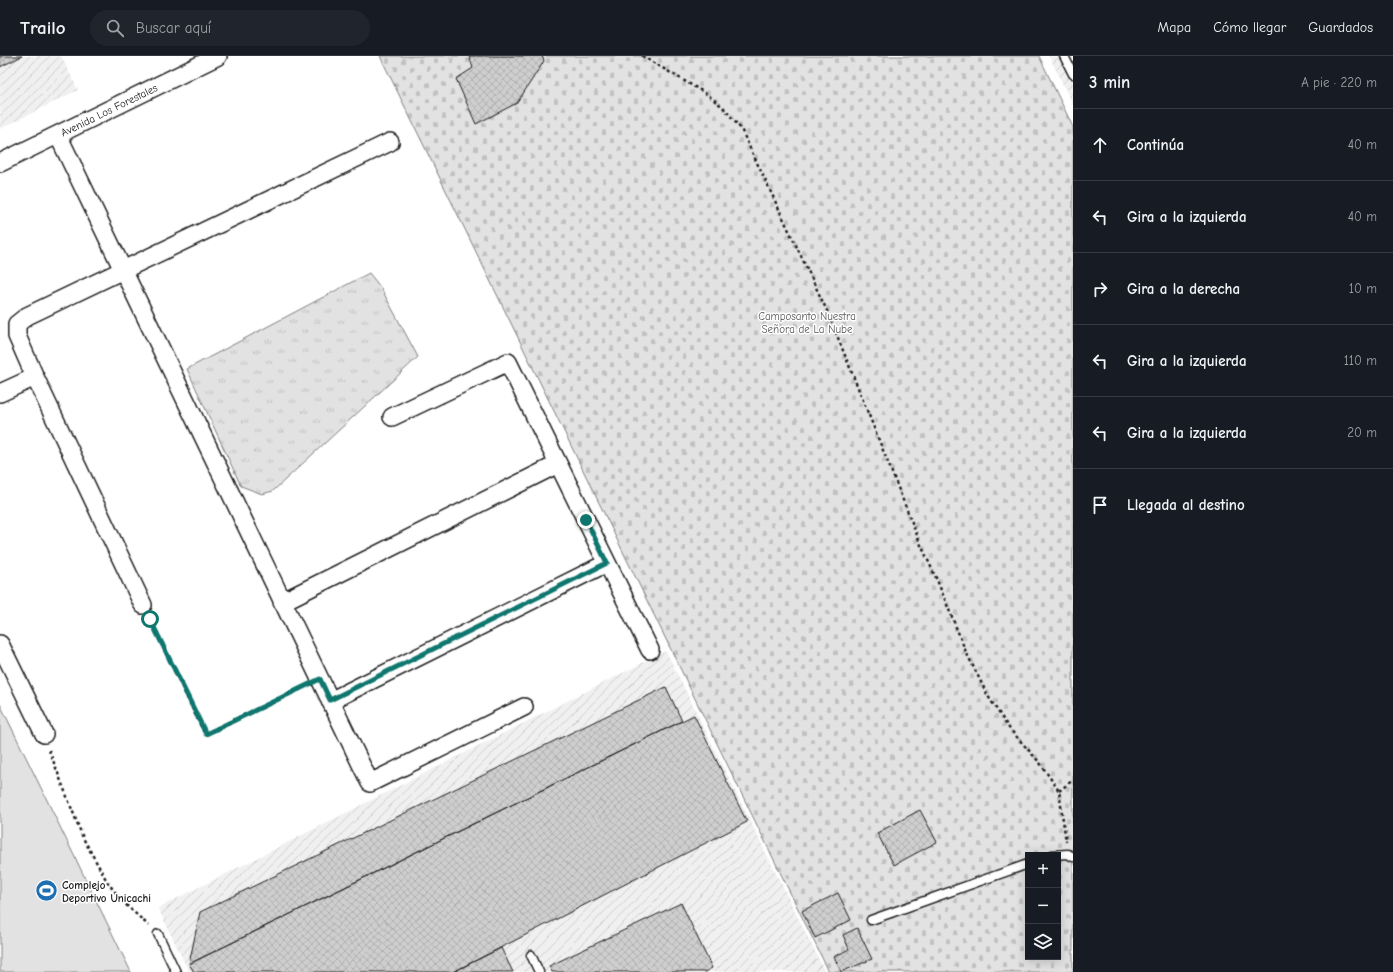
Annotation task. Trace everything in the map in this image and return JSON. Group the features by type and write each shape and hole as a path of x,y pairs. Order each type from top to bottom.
{"street":[{"name":"Avenida Los Forestales","path":"0,163 218,56"},
{"path":"58,135 370,783 524,707"},
{"path":"143,604 35,377 17,336 18,324 27,316 390,142"},
{"path":"392,417 508,362 650,650"},
{"path":"0,393 35,377"},
{"path":"282,602 558,464"},
{"path":"330,700 607,563"},
{"path":"0,644 44,734"}],"lane":[{"path":"1064,56 1073,74"},
{"path":"871,920 1025,865"},
{"path":"158,934 176,972"},
{"path":"531,956 539,972"}],"path":[{"path":"642,56 723,107 741,129 828,313 921,544 988,696 1008,727 1040,763 1059,790 1070,856"},
{"path":"143,604 206,734 320,679"},
{"path":"44,734 83,838 108,883 124,903 158,934"},
{"path":"1059,790 1073,780"}],"shaded area":[{"path":"0,56 61,56 78,90 0,129"},
{"path":"1049,56 1073,56 1073,105"},
{"path":"666,651 825,972 189,972 158,908"}],"green space":[{"name":"Camposanto Nuestra Señora de La Nube","path":"380,56 1039,56 1073,127 1073,972 829,972"},
{"path":"369,273 381,288 418,357 273,491 262,494 241,486 187,369"},
{"name":"Complejo Deportivo Unicachi","path":"0,704 131,972 0,972"}],"building":[{"path":"0,56 22,56 0,67"},
{"path":"469,56 542,56 544,61 517,103 476,124 456,79 473,68"},
{"path":"666,687 682,721 189,964 200,912"},
{"path":"694,715 747,822 453,972 194,972 189,964"},
{"path":"920,810 937,842 894,865 877,833"},
{"path":"838,893 851,920 815,938 802,911"},
{"path":"681,903 712,968 705,972 552,972 549,966"},
{"path":"857,928 872,959 841,972 834,957 849,949 843,935"},
{"path":"501,948 513,972 453,972"}],"place":[{"name":"Complejo Deportivo Unicachi","path":"46,891"}],"route":[{"path":"150,619 206,734 320,679 330,700 607,563 586,520"}]}
